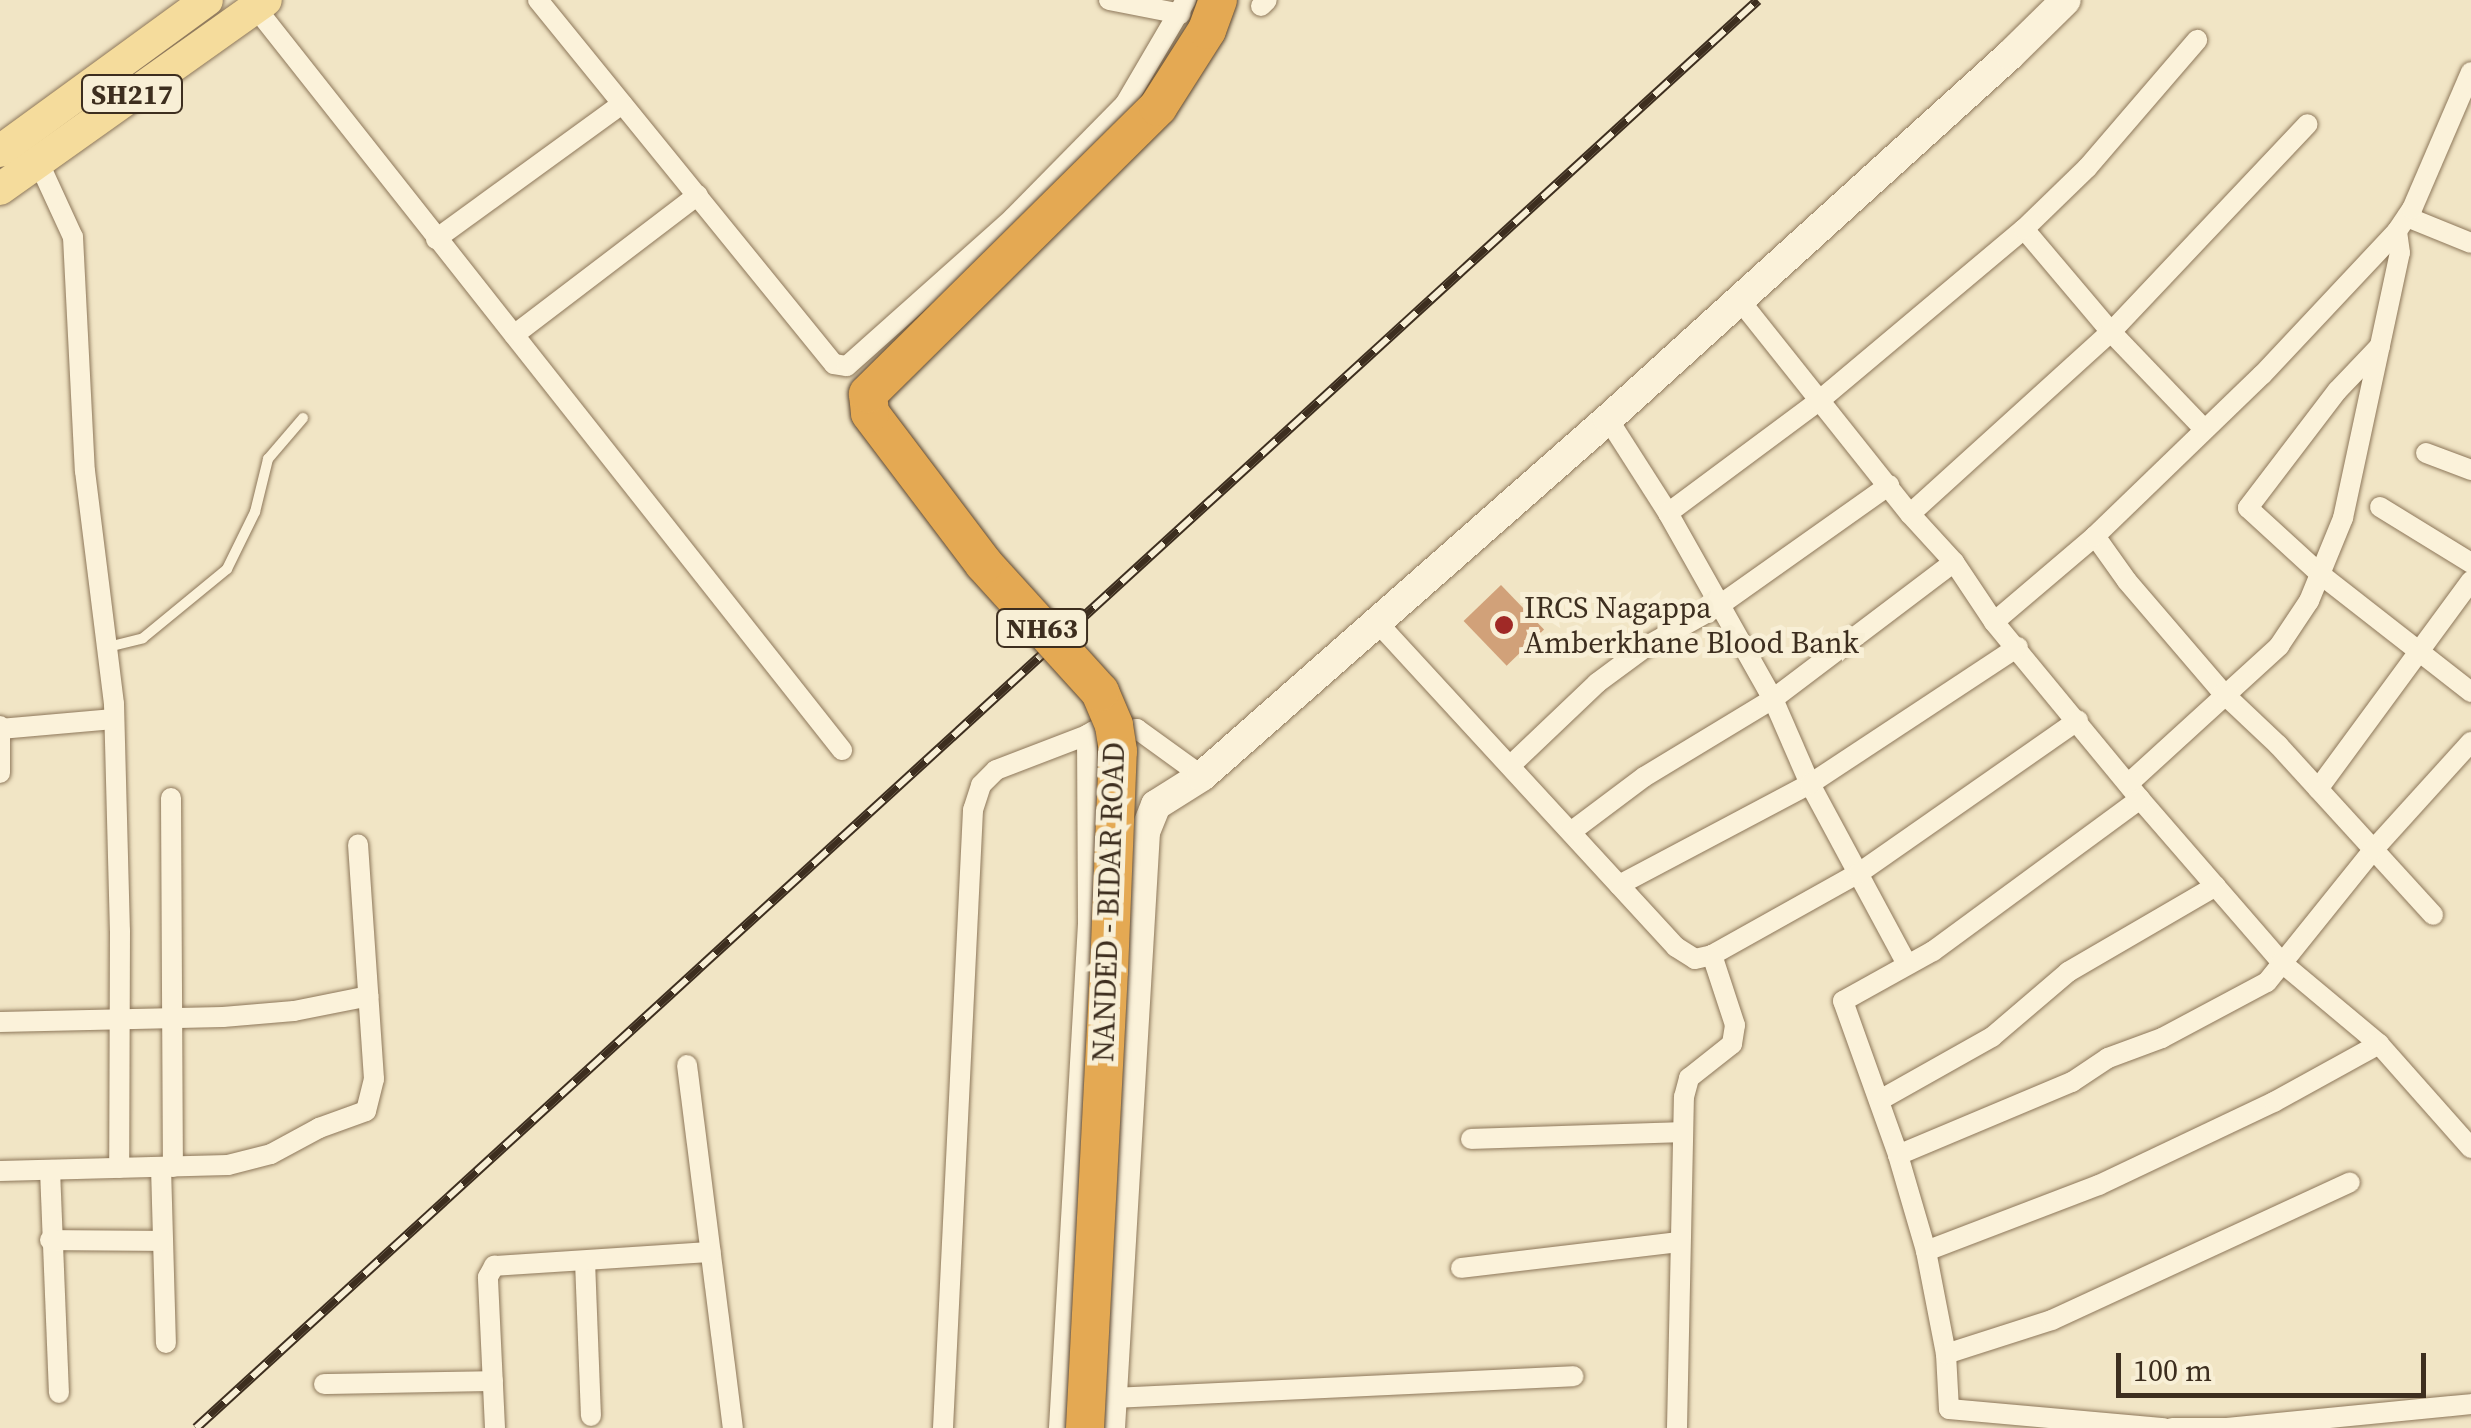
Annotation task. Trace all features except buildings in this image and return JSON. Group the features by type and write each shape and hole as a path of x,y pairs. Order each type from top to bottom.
{"highway":[{"name":"NANDED - BIDAR ROAD","path":"1085,1428 1109,971 1118,751 1114,724 1100,692 984,564 881,428 870,412 868,394 1158,107 1207,30 1218,0"}],"main road":[{"name":"SH217","path":"1,147 207,0"},
{"name":"SH217","path":"0,190 260,4"}],"street":[{"path":"538,0 834,364 847,366 1012,218 1126,104 1183,7 1110,0"},
{"path":"1572,1376 1111,1413 1145,832 1156,804 1202,776 1608,419 2010,56 2066,0"},
{"path":"260,4 436,238 842,750"},
{"path":"1668,513 1820,400 2024,229 2087,168 2197,40"},
{"path":"1994,622 2095,536 2262,375 2402,224 2467,94 2471,72"},
{"path":"436,238 622,104"},
{"path":"1910,514 2111,332 2308,124"},
{"path":"38,161 74,237 85,472 114,719 119,1168"},
{"path":"514,335 698,195"},
{"path":"2402,224 2471,243"},
{"path":"2164,1428 2002,1422 1949,1409 1946,1354 1926,1252 1880,1100 1843,1000 1933,951 2134,792 2223,693 2279,646 2310,601 2343,518 2400,253 2402,224"},
{"path":"2024,229 2111,332 2204,429"},
{"path":"1738,298 1910,514 1954,562 1994,622 2134,792 2281,962 2379,1044 2471,1148"},
{"path":"2381,346 2337,392 2248,508 2320,574 2471,692"},
{"path":"1608,419 1668,513 1717,607 1773,699 1810,784 1908,964"},
{"path":"2426,453 2471,470"},
{"path":"1510,766 1597,682 1647,646 1717,607 1889,484"},
{"path":"2380,507 2471,563"},
{"path":"2095,536 2126,581 2223,693 2318,789 2433,915"},
{"path":"1572,831 1644,777 1773,699 1954,562"},
{"path":"2318,789 2422,653 2471,580"},
{"path":"1376,622 1676,947 1694,959 1712,955 1858,872 2078,720"},
{"path":"1620,886 1810,784 2018,647"},
{"path":"0,772 0,727 114,719"},
{"path":"943,1428 973,810 981,785 996,770 1094,731 1136,729 1202,776"},
{"path":"1058,1428 1088,924 1086,736"},
{"path":"1898,1155 2072,1082 2108,1058 2162,1038 2267,982 2373,850 2471,742"},
{"path":"166,1343 162,1241 172,1019 171,798"},
{"path":"0,1171 228,1164 270,1154 320,1128 366,1111 374,1080 358,845"},
{"path":"1880,1100 1992,1037 2068,972 2216,886"},
{"path":"1677,1428 1682,1132 1690,1078 1732,1044 1735,1025 1712,955"},
{"path":"0,1022 172,1019 294,1011 369,996"},
{"path":"1926,1252 2099,1185 2274,1102 2379,1044"},
{"path":"687,1065 733,1428"},
{"path":"1471,1139 1682,1132"},
{"path":"50,1170 59,1393"},
{"path":"1946,1354 2052,1320 2350,1182"},
{"path":"50,1240 162,1241"},
{"path":"1461,1268 1679,1242"},
{"path":"495,1428 490,1270 502,1263 711,1252"},
{"path":"585,1261 591,1416"},
{"path":"324,1384 493,1381"},
{"path":"2172,1428 2227,1428 2471,1404"}],"lane":[{"path":"108,647 143,638 228,569 255,512 268,459 302,418"}],"railway":[{"path":"196,1428 1758,0"}],"place":[{"name":"IRCS Nagappa Amberkhane Blood Bank","path":"1504,625"}]}
